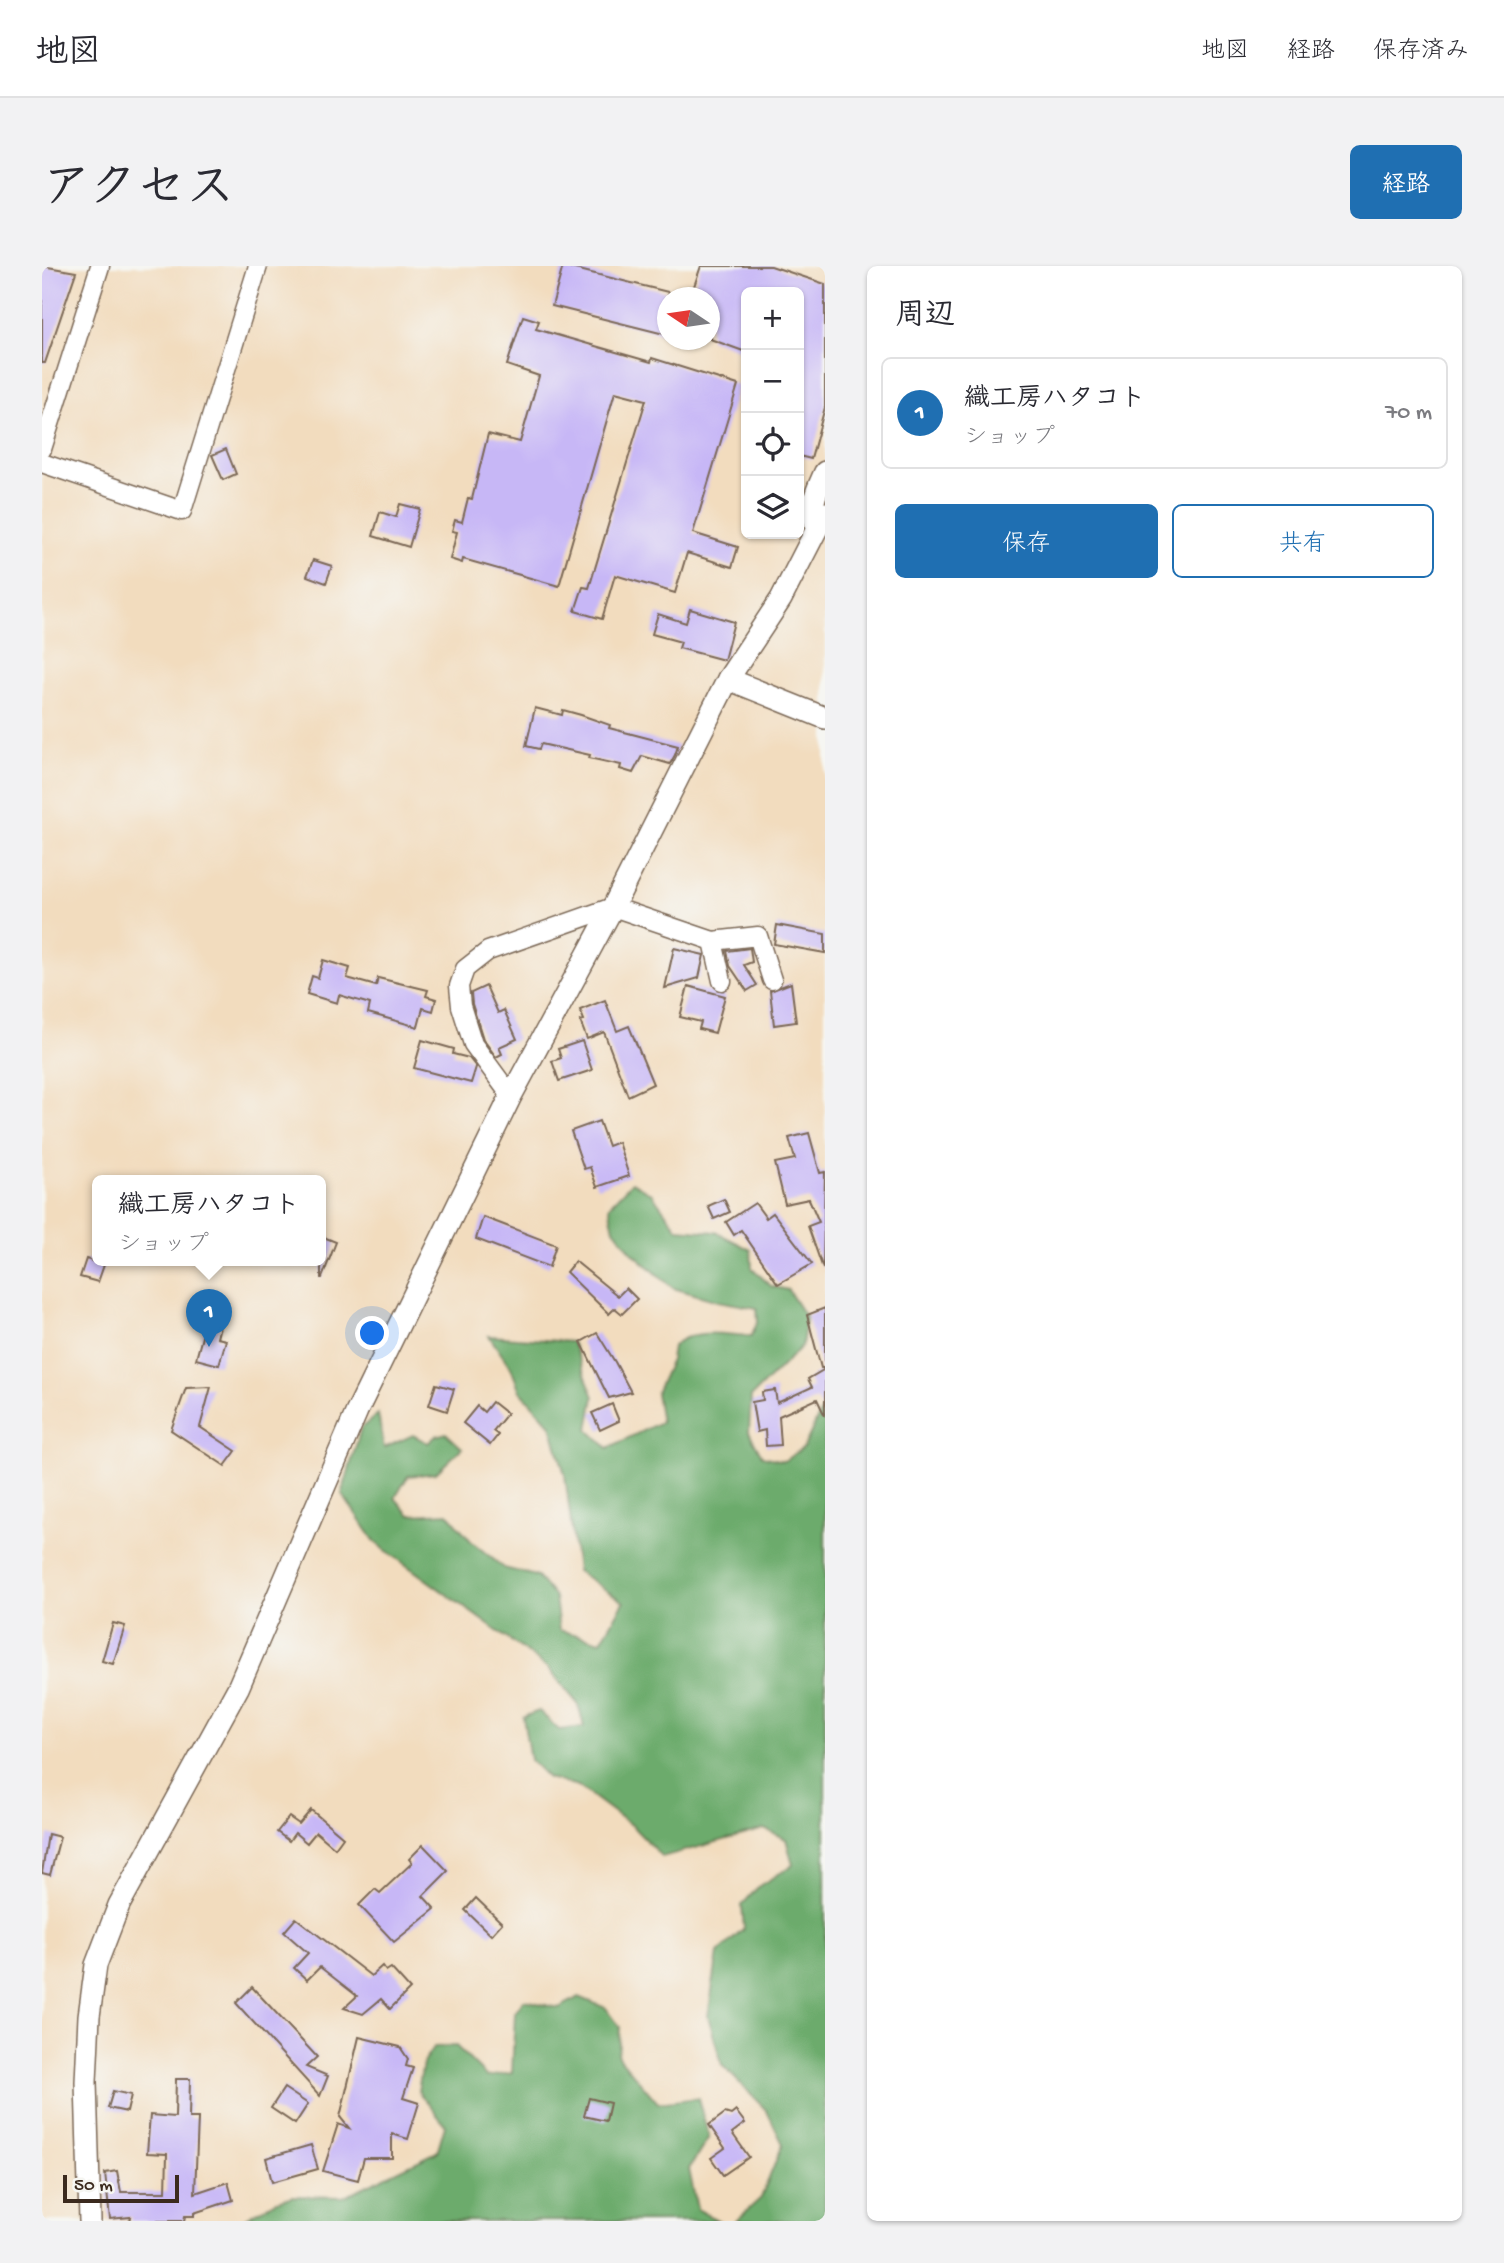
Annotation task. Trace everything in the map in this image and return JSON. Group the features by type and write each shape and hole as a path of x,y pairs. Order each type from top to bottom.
{"street":[{"path":"42,449 100,266"},
{"path":"42,463 182,511 258,266"},
{"path":"90,2221 86,2108 89,2016 96,1965 119,1905 238,1688 357,1410 511,1096 613,907 728,679 780,599 821,520 812,515 812,502 825,472"},
{"path":"728,679 825,718"},
{"path":"511,1096 473,1044 461,1006 459,986 465,969 488,951 613,907 713,941 758,936 772,980"},
{"path":"713,941 723,981"}],"green space":[{"path":"632,1182 652,1194 678,1229 716,1232 751,1250 752,1268 771,1286 788,1290 806,1318 802,1346 751,1397 749,1432 762,1456 784,1461 804,1447 821,1411 825,1409 825,2221 736,2221 761,2198 783,2144 767,2111 722,2065 708,2016 718,1953 744,1929 742,1905 759,1886 793,1865 786,1839 764,1829 662,1857 632,1826 578,1786 548,1778 530,1760 523,1717 539,1711 559,1730 584,1727 578,1704 548,1668 376,1543 342,1494 361,1428 378,1414 384,1448 413,1435 428,1443 436,1436 446,1433 462,1448 436,1473 408,1476 395,1498 410,1515 448,1513 471,1541 504,1568 536,1576 555,1597 559,1630 601,1641 624,1602 577,1571 565,1475 551,1425 520,1391 511,1368 489,1336 572,1342 594,1397 588,1429 608,1448 661,1422 656,1393 671,1360 673,1346 699,1334 751,1336 758,1321 757,1308 718,1301 673,1288 632,1252 614,1229 609,1206"},
{"path":"579,1997 606,2008 620,2027 618,2056 658,2103 698,2098 709,2137 689,2169 697,2209 719,2221 241,2221 274,2202 294,2196 343,2197 437,2152 445,2125 418,2091 423,2063 434,2047 456,2046 487,2077 512,2073 515,2013 524,2000 559,2008"}],"building":[{"path":"42,266 76,272 45,363 42,363"},
{"path":"563,266 657,289 657,332 552,306"},
{"path":"701,266 771,266 825,284 825,407 811,459 804,457 804,287 741,287 741,350 720,343 720,287 694,287"},
{"path":"523,316 539,321 536,329 651,362 652,358 738,385 693,533 738,547 732,567 687,553 675,593 615,575 602,619 575,611 583,587 589,588 646,400 615,392 559,586 463,559 462,563 450,559 457,532 452,531 455,520 462,522 468,498 472,499 488,434 520,442 539,376 507,365"},
{"path":"226,449 236,474 223,480 212,455"},
{"path":"400,504 420,509 409,547 373,536 380,512 396,517"},
{"path":"313,560 332,566 326,583 307,576"},
{"path":"690,609 734,622 724,660 679,648 681,642 652,634 658,614 686,623"},
{"path":"535,708 562,715 563,710 610,725 609,728 678,746 670,764 642,756 633,773 620,769 621,765 589,758 590,755 541,744 539,749 526,746"},
{"path":"777,925 825,934 825,953 774,944"},
{"path":"674,948 704,955 699,978 665,988"},
{"path":"750,948 752,962 744,965 757,985 747,991 730,966 727,951"},
{"path":"323,960 350,968 347,978 376,986 378,978 428,990 426,996 436,999 433,1011 423,1008 418,1027 368,1013 370,1004 339,995 337,1003 307,994 312,976 318,978"},
{"path":"791,983 796,1022 774,1025 770,991"},
{"path":"486,986 498,1013 504,1010 517,1039 499,1047 502,1054 496,1057 483,1039 472,1004 471,993"},
{"path":"688,986 725,996 715,1033 699,1029 701,1022 680,1017"},
{"path":"605,1000 617,1031 629,1026 653,1084 628,1096 604,1032 587,1039 580,1021 584,1020 580,1010"},
{"path":"422,1040 454,1049 453,1054 469,1058 476,1067 471,1083 414,1068"},
{"path":"582,1041 592,1070 559,1081 552,1061 561,1058 558,1049"},
{"path":"599,1121 608,1146 618,1142 629,1176 597,1187 590,1167 584,1169 571,1131"},
{"path":"809,1133 820,1173 825,1172 823,1269 808,1226 819,1222 809,1199 785,1204 775,1163 795,1159 789,1138"},
{"path":"724,1199 730,1212 714,1219 708,1206"},
{"path":"755,1203 766,1218 773,1213 812,1264 778,1284 741,1230 734,1235 726,1222"},
{"path":"483,1217 556,1245 549,1267 476,1239"},
{"path":"326,1238 336,1242 322,1278 321,1266 326,1266"},
{"path":"86,1259 92,1261 92,1266 104,1266 98,1282 80,1277"},
{"path":"575,1261 618,1296 626,1288 637,1299 622,1314 615,1308 609,1314 566,1272"},
{"path":"825,1308 825,1368 821,1368 807,1315"},
{"path":"206,1322 220,1326 217,1338 226,1340 219,1365 196,1359"},
{"path":"597,1333 631,1392 609,1398 581,1342"},
{"path":"825,1369 825,1416 817,1399 779,1416 781,1445 766,1446 765,1430 757,1432 752,1402 763,1400 762,1392 775,1390 777,1403 812,1387 808,1379"},
{"path":"436,1384 454,1389 447,1411 429,1405"},
{"path":"211,1387 200,1427 236,1451 225,1466 171,1430 186,1388"},
{"path":"492,1402 507,1414 493,1431 498,1435 490,1445 463,1423 477,1406 484,1412"},
{"path":"612,1404 619,1421 600,1430 592,1413"},
{"path":"113,1623 125,1626 113,1664 102,1661"},
{"path":"311,1810 343,1837 335,1848 316,1832 307,1843 295,1833 289,1841 277,1832 289,1817 299,1824"},
{"path":"48,1834 60,1837 50,1875 42,1873"},
{"path":"423,1845 448,1871 423,1896 435,1909 394,1942 359,1905 375,1889 380,1893 412,1863 409,1859"},
{"path":"476,1898 502,1923 491,1935 465,1910"},
{"path":"296,1918 371,1976 382,1966 386,1971 391,1968 410,1989 390,2009 381,1999 363,2014 344,2008 357,1996 320,1967 307,1980 294,1968 308,1953 284,1932"},
{"path":"252,1987 317,2057 306,2067 328,2076 320,2096 236,2003"},
{"path":"359,2037 400,2047 408,2059 406,2066 413,2068 403,2098 419,2103 408,2139 392,2134 392,2158 364,2158 358,2180 323,2171 338,2124 349,2128 340,2117"},
{"path":"176,2079 190,2079 189,2118 198,2118 195,2193 228,2182 233,2200 194,2213 194,2216 185,2216 184,2221 130,2221 131,2217 110,2219 105,2173 117,2171 121,2192 166,2192 167,2154 147,2153 150,2115 175,2117"},
{"path":"284,2088 308,2104 295,2124 271,2108"},
{"path":"113,2091 131,2095 127,2112 108,2108"},
{"path":"589,2098 610,2103 606,2121 584,2116"},
{"path":"736,2111 745,2123 732,2133 749,2157 723,2175 711,2158 725,2148 709,2125 725,2113 731,2115"},
{"path":"311,2145 318,2169 272,2182 266,2158"}],"place":[{"name":"織工房ハタコト","path":"209,1347"}]}
